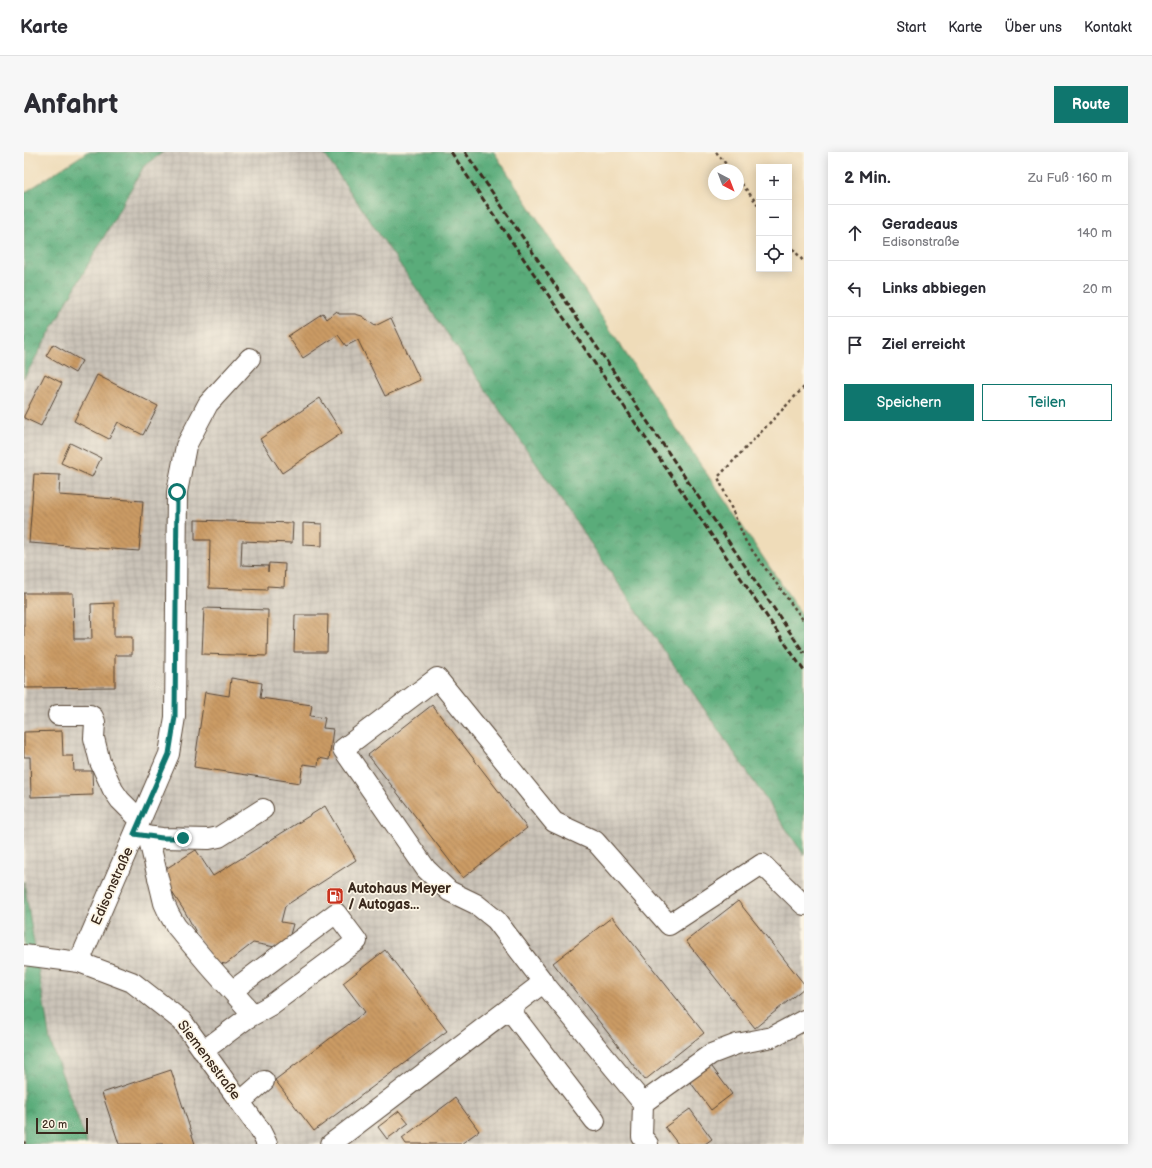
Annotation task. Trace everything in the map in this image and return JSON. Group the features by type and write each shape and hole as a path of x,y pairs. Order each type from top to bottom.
{"street":[{"name":"Edisonstraße","path":"78,962 141,830 169,754 175,717 177,492 186,446 208,404 250,358"},
{"path":"648,1144 642,1137 642,1103 496,920 476,904 449,892 426,869 343,749 437,678 554,822 595,841 670,925 762,864 804,905"},
{"path":"58,715 90,715 93,718 95,722 94,738 100,762 120,800 141,830 169,914 181,931 248,1009 248,1017 246,1020"},
{"path":"141,830 173,838 219,837 263,809"},
{"path":"204,1051 357,941 336,913 232,991"},
{"name":"Siemensstraße","path":"24,955 78,962 132,982 182,1020 260,1130 267,1144"},
{"path":"331,1144 544,982"},
{"path":"509,1009 595,1121"},
{"path":"642,1103 711,1054 737,1044 772,1037 804,1020"},
{"path":"240,1102 264,1081"}],"path":[{"path":"716,152 726,164"},
{"path":"744,187 756,202"},
{"path":"792,248 804,262"},
{"path":"804,387 718,477 746,542 804,621"}],"shaded area":[{"path":"163,152 323,152 804,855 804,1144 87,1144 50,1041 24,881 24,378 144,166"}],"green space":[{"path":"87,152 163,152 144,166 24,378 24,193"},
{"path":"323,152 494,152 626,354 804,618 804,855"},
{"path":"24,881 50,1041 87,1144 24,1144"}],"building":[{"path":"337,311 339,314 355,314 362,316 375,326 391,318 420,380 385,396 358,340 346,346 338,335 303,358 288,336 323,313 327,319"},
{"path":"53,344 82,361 75,373 46,356"},
{"path":"45,374 62,383 41,426 24,418 24,416"},
{"path":"97,375 158,406 143,435 118,422 109,439 74,421"},
{"path":"320,398 342,433 282,473 260,439"},
{"path":"70,443 101,458 92,477 61,463"},
{"path":"34,474 60,475 59,495 143,501 139,551 29,543"},
{"path":"195,520 293,523 292,543 242,541 241,565 268,566 268,572 269,563 285,564 284,587 267,586 267,590 209,588 210,540 195,540"},
{"path":"303,523 322,524 322,546 303,545"},
{"path":"24,593 73,593 74,639 92,639 91,604 114,603 114,637 132,637 132,655 115,655 115,687 24,688"},
{"path":"204,608 268,610 267,656 202,654"},
{"path":"295,615 328,615 327,652 294,652"},
{"path":"231,678 262,683 260,698 312,705 310,716 325,718 323,728 333,729 329,760 319,758 318,766 303,764 300,783 194,767 205,692 229,696"},
{"path":"432,705 527,828 463,878 368,755"},
{"path":"62,731 63,756 73,756 74,771 92,771 93,795 31,797 30,757 24,757 24,732"},
{"path":"325,806 356,860 285,906 281,922 293,924 286,949 253,943 226,964 212,962 185,912 164,880 167,868 196,850 213,876"},
{"path":"738,901 804,984 804,988 755,1028 686,941"},
{"path":"612,917 704,1033 645,1080 553,963"},
{"path":"385,950 447,1031 314,1131 275,1080 365,1012 343,983"},
{"path":"709,1063 732,1094 711,1110 688,1079"},
{"path":"171,1070 195,1144 119,1144 102,1093"},
{"path":"455,1098 479,1131 461,1144 406,1144 402,1138"},
{"path":"690,1109 712,1139 705,1144 678,1144 665,1127"},
{"path":"399,1111 409,1123 387,1139 378,1127"}],"railway":[{"path":"451,152 804,671"},
{"path":"465,152 804,653"}],"place":[{"name":"Autohaus Meyer / Autogas...","path":"335,896"}],"route":[{"path":"177,492 175,717 169,754 134,834 162,838 183,838"}]}
